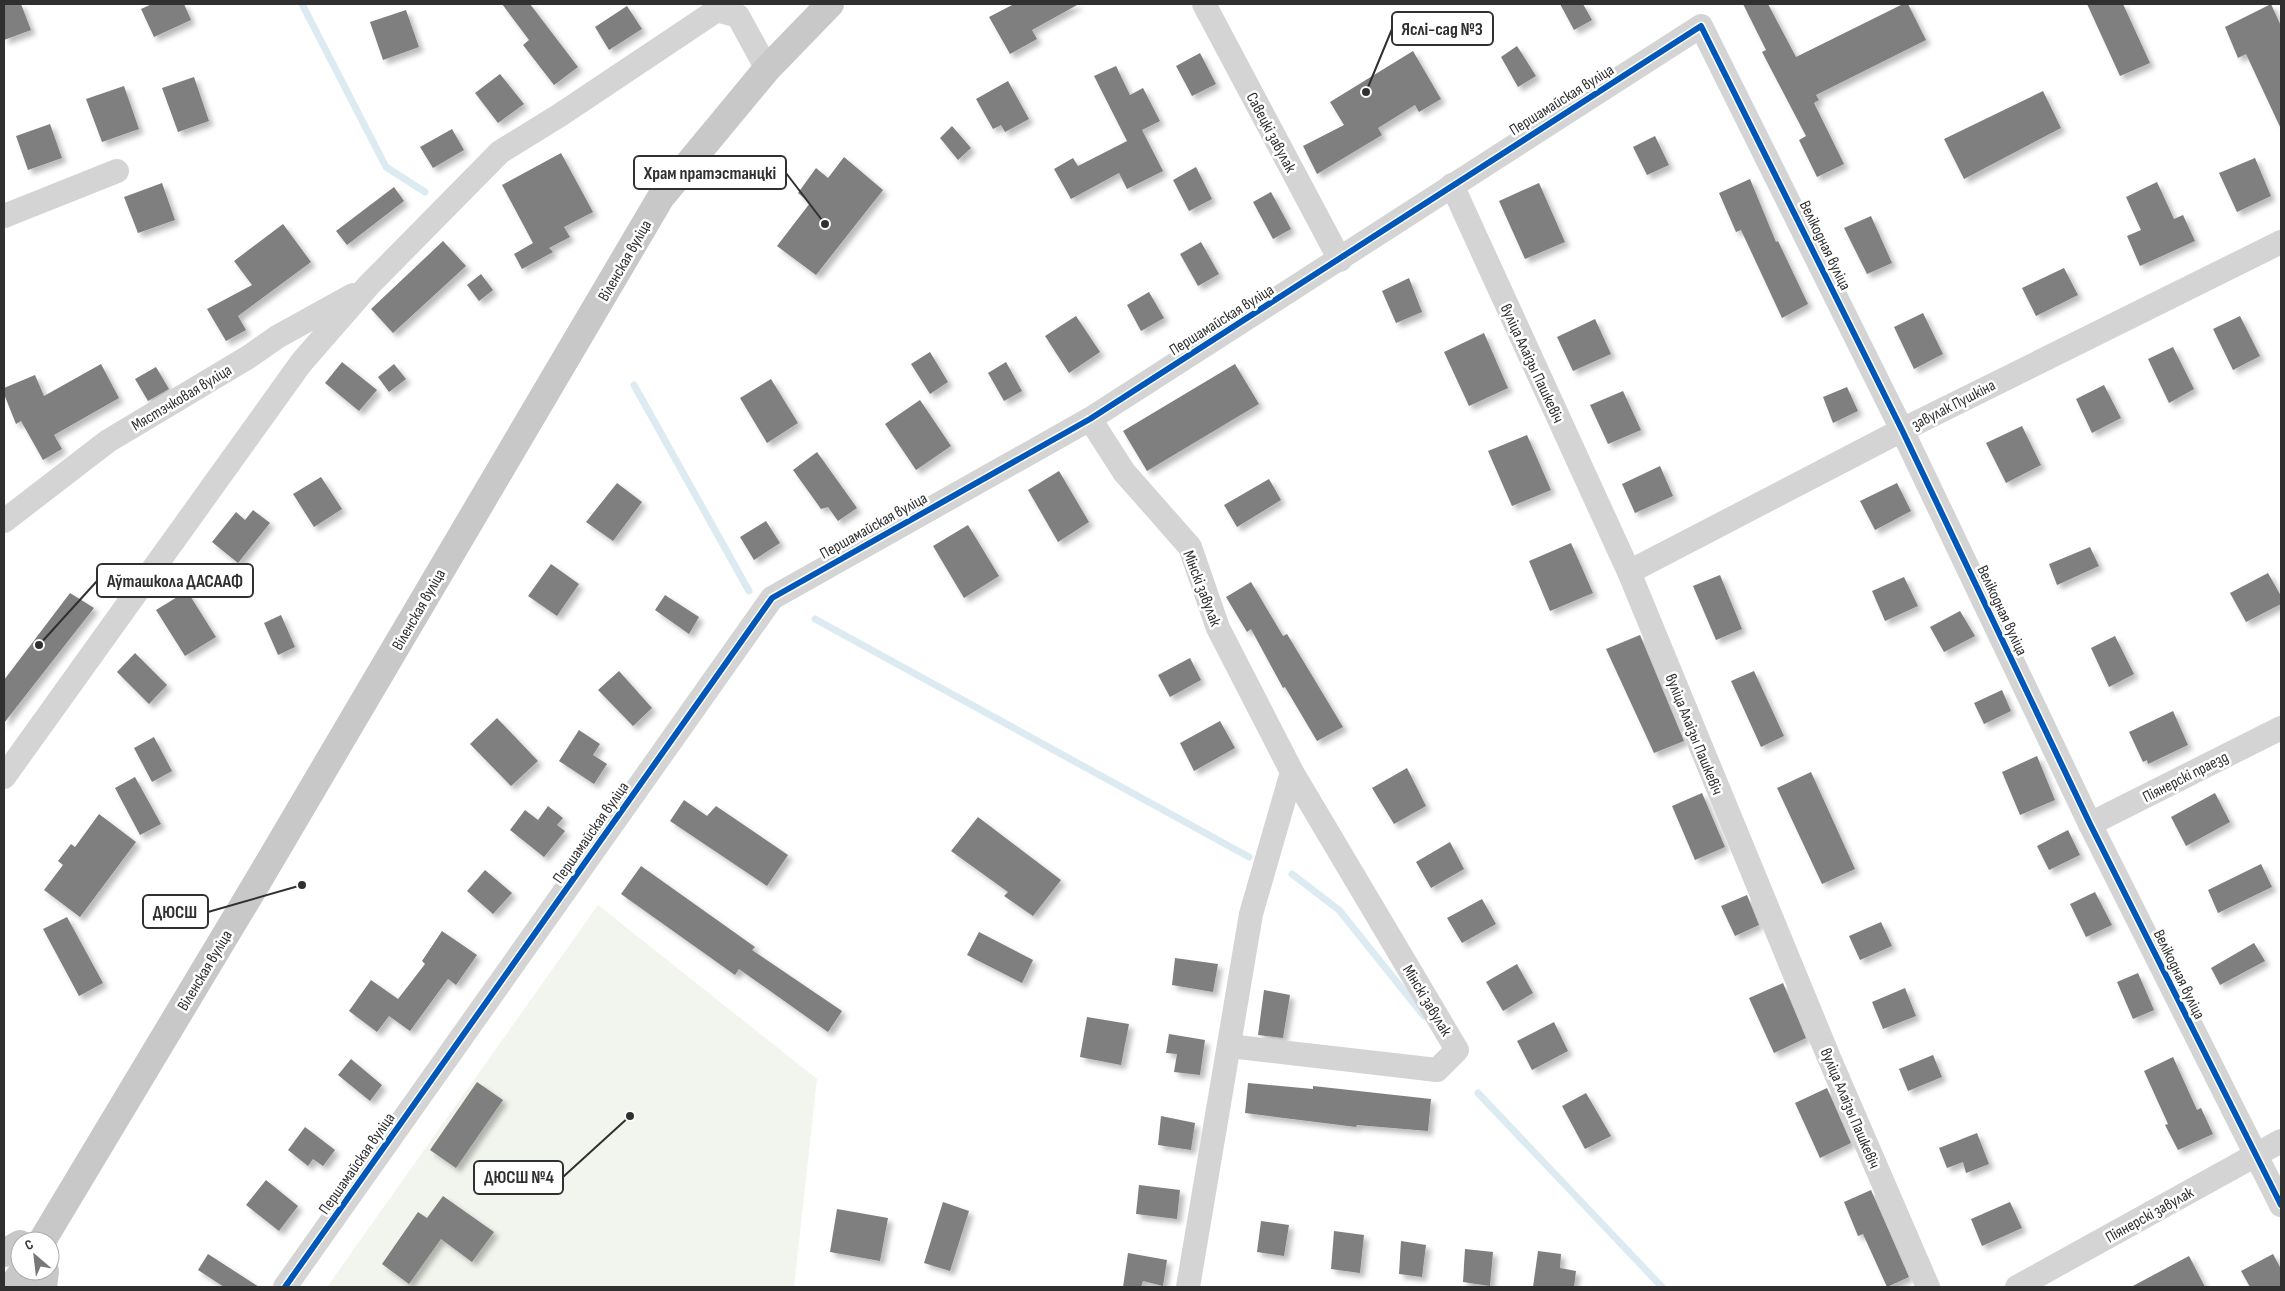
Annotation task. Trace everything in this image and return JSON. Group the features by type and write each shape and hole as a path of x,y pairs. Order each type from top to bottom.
{"main road":[{"name":"Віленская вуліца","path":"51,1231 661,197 767,69 830,4"}],"street":[{"name":"Савецкі завулак","path":"1204,4 1340,260"},
{"path":"4,777 301,363 368,286 500,152 560,115 721,7 738,16 767,69"},
{"name":"Першамайская вуліца","path":"285,1287 772,598 1090,419 1340,260 1452,185 1701,26"},
{"name":"Велікодная вуліца","path":"1701,26 1902,430 2090,824 2254,1155 2281,1205"},
{"path":"4,216 117,171"},
{"name":"вуліца Алаізы Пашкевіч","path":"1452,185 1628,572 1826,1051 1928,1287"},
{"name":"завулак Пушкіна","path":"1628,572 1902,430 2281,242"},
{"name":"Мястэчковая вуліца","path":"4,521 108,441 250,356 278,337 368,286"},
{"path":"278,337 294,346 301,363"},
{"name":"Мінскі завулак","path":"1090,419 1124,472 1190,548 1218,628 1292,772 1457,1050 1437,1070 1229,1046"},
{"name":"Піянерскі праезд","path":"2090,824 2281,728"},
{"path":"1188,1287 1251,914 1292,772"},
{"name":"Піянерскі завулак","path":"2017,1287 2281,1141"}],"shaded area":[{"path":"598,905 817,1079 794,1287 327,1287"}],"building":[{"path":"4,4 21,4 31,30 4,40"},
{"path":"152,4 184,4 191,20 154,37 141,9"},
{"path":"502,4 530,4 578,67 554,85 523,45 529,40"},
{"path":"1014,4 1079,4 1032,30 1037,39 1010,54 989,17"},
{"path":"1560,4 1583,4 1592,20 1574,30"},
{"path":"1743,4 1768,4 1796,57 1903,4 1908,4 1926,40 1816,95 1819,100 1814,103 1844,164 1817,177 1799,140 1806,136 1762,52 1766,50"},
{"path":"2087,4 2123,4 2150,63 2120,76"},
{"path":"2271,4 2281,26 2281,129 2246,54 2238,58 2225,27"},
{"path":"627,6 642,29 609,50 595,27"},
{"path":"406,10 419,47 383,60 370,22"},
{"path":"1517,46 1536,76 1518,87 1501,57"},
{"path":"1413,51 1441,99 1419,112 1415,105 1378,128 1382,135 1317,174 1303,146 1344,125 1330,102"},
{"path":"1200,53 1216,84 1192,96 1176,66"},
{"path":"1116,66 1130,95 1143,88 1160,121 1142,130 1163,171 1127,189 1119,173 1071,199 1054,169 1073,158 1078,166 1127,141 1094,76"},
{"path":"500,74 524,104 498,123 475,93"},
{"path":"194,77 209,121 178,132 162,88"},
{"path":"1008,81 1029,119 1005,132 1001,125 993,129 976,99"},
{"path":"124,86 139,129 102,142 86,99"},
{"path":"2043,91 2061,128 1964,179 1944,139"},
{"path":"50,124 62,158 28,170 16,136"},
{"path":"952,126 971,148 958,160 940,138"},
{"path":"452,129 464,150 433,168 420,147"},
{"path":"1655,136 1669,165 1647,175 1633,147"},
{"path":"561,153 593,212 564,227 570,237 549,248 553,252 522,269 514,254 533,243 502,185"},
{"path":"844,157 883,190 816,275 777,246 810,203 798,193 816,168 828,178"},
{"path":"2255,158 2271,196 2237,212 2219,173"},
{"path":"1196,167 1212,199 1189,211 1173,180"},
{"path":"1750,179 1776,242 1778,241 1808,304 1782,318 1741,230 1736,232 1719,193"},
{"path":"2157,182 2174,219 2183,215 2195,241 2140,266 2127,236 2141,230 2126,197"},
{"path":"162,183 175,220 138,233 124,197"},
{"path":"1539,183 1565,242 1525,259 1499,201"},
{"path":"394,187 404,201 347,245 336,231"},
{"path":"1271,192 1291,229 1273,239 1253,202"},
{"path":"1871,216 1892,263 1867,274 1844,228"},
{"path":"283,224 311,262 238,316 246,330 226,341 207,309 252,285 234,261"},
{"path":"443,241 466,266 393,333 371,309"},
{"path":"1201,242 1219,274 1198,286 1180,254"},
{"path":"2064,268 2078,295 2036,316 2022,288"},
{"path":"481,274 493,290 479,301 467,285"},
{"path":"1409,278 1422,312 1396,323 1382,291"},
{"path":"1149,292 1164,318 1141,331 1127,305"},
{"path":"1923,313 1943,354 1914,369 1894,327"},
{"path":"1076,316 1100,352 1069,373 1045,336"},
{"path":"2240,316 2260,356 2233,370 2213,329"},
{"path":"1595,319 1611,354 1573,371 1557,337"},
{"path":"1484,333 1508,388 1469,406 1444,352"},
{"path":"2173,347 2194,389 2169,403 2148,359"},
{"path":"930,352 948,382 930,394 911,364"},
{"path":"342,362 377,390 359,411 325,383"},
{"path":"1006,362 1022,391 1004,401 988,373"},
{"path":"101,364 119,398 54,435 62,449 43,460 21,421 16,424 4,394 4,388 35,375 44,396"},
{"path":"394,364 406,379 389,392 378,377"},
{"path":"1235,364 1259,404 1147,471 1123,431"},
{"path":"156,367 169,389 148,401 135,379"},
{"path":"771,379 798,423 767,443 740,398"},
{"path":"2104,385 2121,418 2092,433 2076,399"},
{"path":"1847,387 1858,411 1833,423 1823,397"},
{"path":"1623,391 1641,430 1608,444 1590,405"},
{"path":"920,400 951,446 916,470 885,424"},
{"path":"2022,426 2041,465 2006,483 1986,443"},
{"path":"1527,435 1551,490 1512,506 1488,451"},
{"path":"817,452 857,508 838,521 828,507 821,509 793,470"},
{"path":"1660,466 1673,496 1635,513 1622,484"},
{"path":"1059,471 1089,522 1058,542 1028,490"},
{"path":"321,477 342,509 314,527 293,494"},
{"path":"1269,479 1281,500 1237,527 1224,505"},
{"path":"617,483 642,502 613,541 586,522"},
{"path":"1897,483 1911,511 1875,530 1860,501"},
{"path":"253,510 270,523 238,563 212,542 236,512 245,520"},
{"path":"766,521 780,543 754,560 740,537"},
{"path":"968,525 999,576 964,598 933,546"},
{"path":"1571,543 1593,593 1550,611 1529,561"},
{"path":"2090,547 2099,566 2057,585 2049,564"},
{"path":"551,564 579,584 557,616 528,596"},
{"path":"2268,573 2281,596 2281,604 2246,622 2230,593"},
{"path":"1720,575 1742,629 1716,640 1693,586"},
{"path":"1904,577 1918,606 1885,621 1872,591"},
{"path":"1251,582 1283,636 1287,634 1343,727 1317,741 1285,687 1283,688 1251,629 1247,632 1226,597"},
{"path":"187,591 216,637 185,656 156,610"},
{"path":"70,593 94,608 4,723 4,680"},
{"path":"665,595 699,617 689,634 655,610"},
{"path":"1960,611 1975,636 1944,652 1930,627"},
{"path":"281,615 295,647 278,655 264,623"},
{"path":"1640,635 1684,741 1654,753 1606,649"},
{"path":"2115,636 2134,674 2109,687 2091,648"},
{"path":"135,653 167,685 149,704 117,672"},
{"path":"1190,658 1201,680 1170,697 1158,675"},
{"path":"619,671 652,708 633,726 598,690"},
{"path":"1754,671 1784,736 1761,747 1731,681"},
{"path":"2002,690 2011,711 1984,724 1974,703"},
{"path":"2173,711 2188,745 2148,764 2147,760 2143,762 2129,732"},
{"path":"497,718 538,761 511,786 470,744"},
{"path":"1220,721 1235,748 1194,771 1180,743"},
{"path":"579,730 600,744 593,755 607,764 594,784 559,761"},
{"path":"154,737 172,771 152,782 134,748"},
{"path":"2037,756 2055,800 2020,815 2002,772"},
{"path":"1407,768 1426,806 1394,824 1372,788"},
{"path":"1811,772 1855,869 1822,884 1777,788"},
{"path":"135,777 161,824 140,835 115,788"},
{"path":"1702,793 1725,847 1695,860 1672,806"},
{"path":"2215,793 2230,822 2186,846 2171,817"},
{"path":"684,800 707,816 716,806 788,855 767,886 670,821"},
{"path":"548,806 563,818 557,825 565,831 544,857 510,830 525,810 538,820"},
{"path":"99,814 136,842 80,917 44,890 63,865 58,861 71,844 75,847"},
{"path":"978,817 1061,880 1033,916 1004,896 1008,892 951,851"},
{"path":"2068,830 2080,855 2049,870 2037,846"},
{"path":"1450,842 1464,869 1431,888 1416,862"},
{"path":"2261,864 2272,887 2218,913 2208,890"},
{"path":"641,866 755,947 752,950 842,1011 828,1032 739,969 735,975 621,894"},
{"path":"485,870 512,893 493,914 467,891"},
{"path":"2095,892 2112,925 2086,937 2070,904"},
{"path":"1747,895 1759,925 1735,936 1721,906"},
{"path":"1482,899 1496,924 1462,943 1447,918"},
{"path":"67,917 103,983 79,996 43,929"},
{"path":"1881,922 1892,946 1860,960 1849,936"},
{"path":"442,931 477,955 456,985 448,979 410,1031 389,1016 377,1032 349,1011 371,980 398,999 425,964 422,961"},
{"path":"979,932 1033,960 1022,983 967,955"},
{"path":"2254,943 2265,961 2220,985 2211,968"},
{"path":"1175,958 1218,964 1213,992 1172,985"},
{"path":"1517,964 1533,993 1503,1011 1486,982"},
{"path":"2138,973 2154,1010 2133,1019 2117,982"},
{"path":"1783,983 1806,1038 1774,1053 1749,998"},
{"path":"1905,988 1916,1016 1883,1029 1872,1002"},
{"path":"1264,990 1290,995 1283,1038 1258,1035"},
{"path":"1087,1017 1129,1024 1121,1065 1080,1057"},
{"path":"1554,1022 1568,1051 1532,1070 1517,1041"},
{"path":"1169,1034 1205,1040 1200,1075 1174,1072 1177,1054 1166,1053"},
{"path":"1933,1055 1942,1077 1908,1091 1899,1069"},
{"path":"2173,1057 2197,1110 2201,1108 2213,1134 2178,1150 2165,1125 2168,1124 2144,1071"},
{"path":"351,1059 382,1085 370,1101 338,1075"},
{"path":"477,1082 503,1100 456,1168 430,1150"},
{"path":"1248,1083 1313,1089 1313,1086 1431,1099 1428,1131 1357,1125 1356,1127 1245,1113"},
{"path":"1827,1088 1851,1143 1820,1158 1795,1103"},
{"path":"1586,1093 1611,1136 1585,1149 1562,1106"},
{"path":"1161,1116 1195,1123 1191,1150 1158,1145"},
{"path":"305,1127 335,1150 323,1166 313,1159 308,1166 288,1150"},
{"path":"1977,1133 1989,1164 1966,1173 1963,1162 1947,1168 1939,1148"},
{"path":"266,1180 298,1206 279,1231 246,1205"},
{"path":"1139,1185 1180,1190 1177,1219 1136,1214"},
{"path":"1871,1190 1909,1277 1887,1287 1863,1234 1858,1236 1844,1202"},
{"path":"443,1196 494,1232 472,1262 441,1239 409,1284 382,1264 418,1212 427,1218"},
{"path":"943,1202 969,1211 950,1271 924,1263"},
{"path":"2010,1202 2022,1228 1982,1246 1971,1219"},
{"path":"837,1209 888,1218 880,1261 830,1252"},
{"path":"1261,1221 1289,1225 1284,1256 1257,1252"},
{"path":"1334,1231 1364,1235 1360,1273 1331,1269"},
{"path":"1401,1241 1426,1245 1422,1277 1399,1274"},
{"path":"1465,1249 1493,1252 1490,1286 1463,1282"},
{"path":"1538,1251 1561,1254 1560,1268 1576,1271 1574,1287 1533,1287"},
{"path":"1128,1253 1167,1260 1163,1286 1143,1281 1141,1287 1123,1287"},
{"path":"208,1254 259,1287 224,1287 198,1270"},
{"path":"2273,1254 2281,1269 2281,1287 2250,1287 2241,1271"},
{"path":"2189,1256 2205,1287 2131,1287"}],"waterway":[{"path":"302,4 386,167 425,192"},
{"path":"634,385 749,591"},
{"path":"815,619 1249,857"},
{"path":"1292,874 1339,910 1424,1016"},
{"path":"1478,1093 1662,1287"}],"cycle path":[{"path":"285,1287 772,598 1090,419 1701,26 1902,430 2090,824 2281,1205"}],"place":[{"name":"Яслі-сад №3","path":"1366,92"},
{"name":"Храм пратэстанцкі","path":"825,224"},
{"name":"Аўташкола ДАСААФ","path":"39,645"},
{"name":"ДЮСШ","path":"302,885"},
{"name":"ДЮСШ №4","path":"630,1116"}]}
